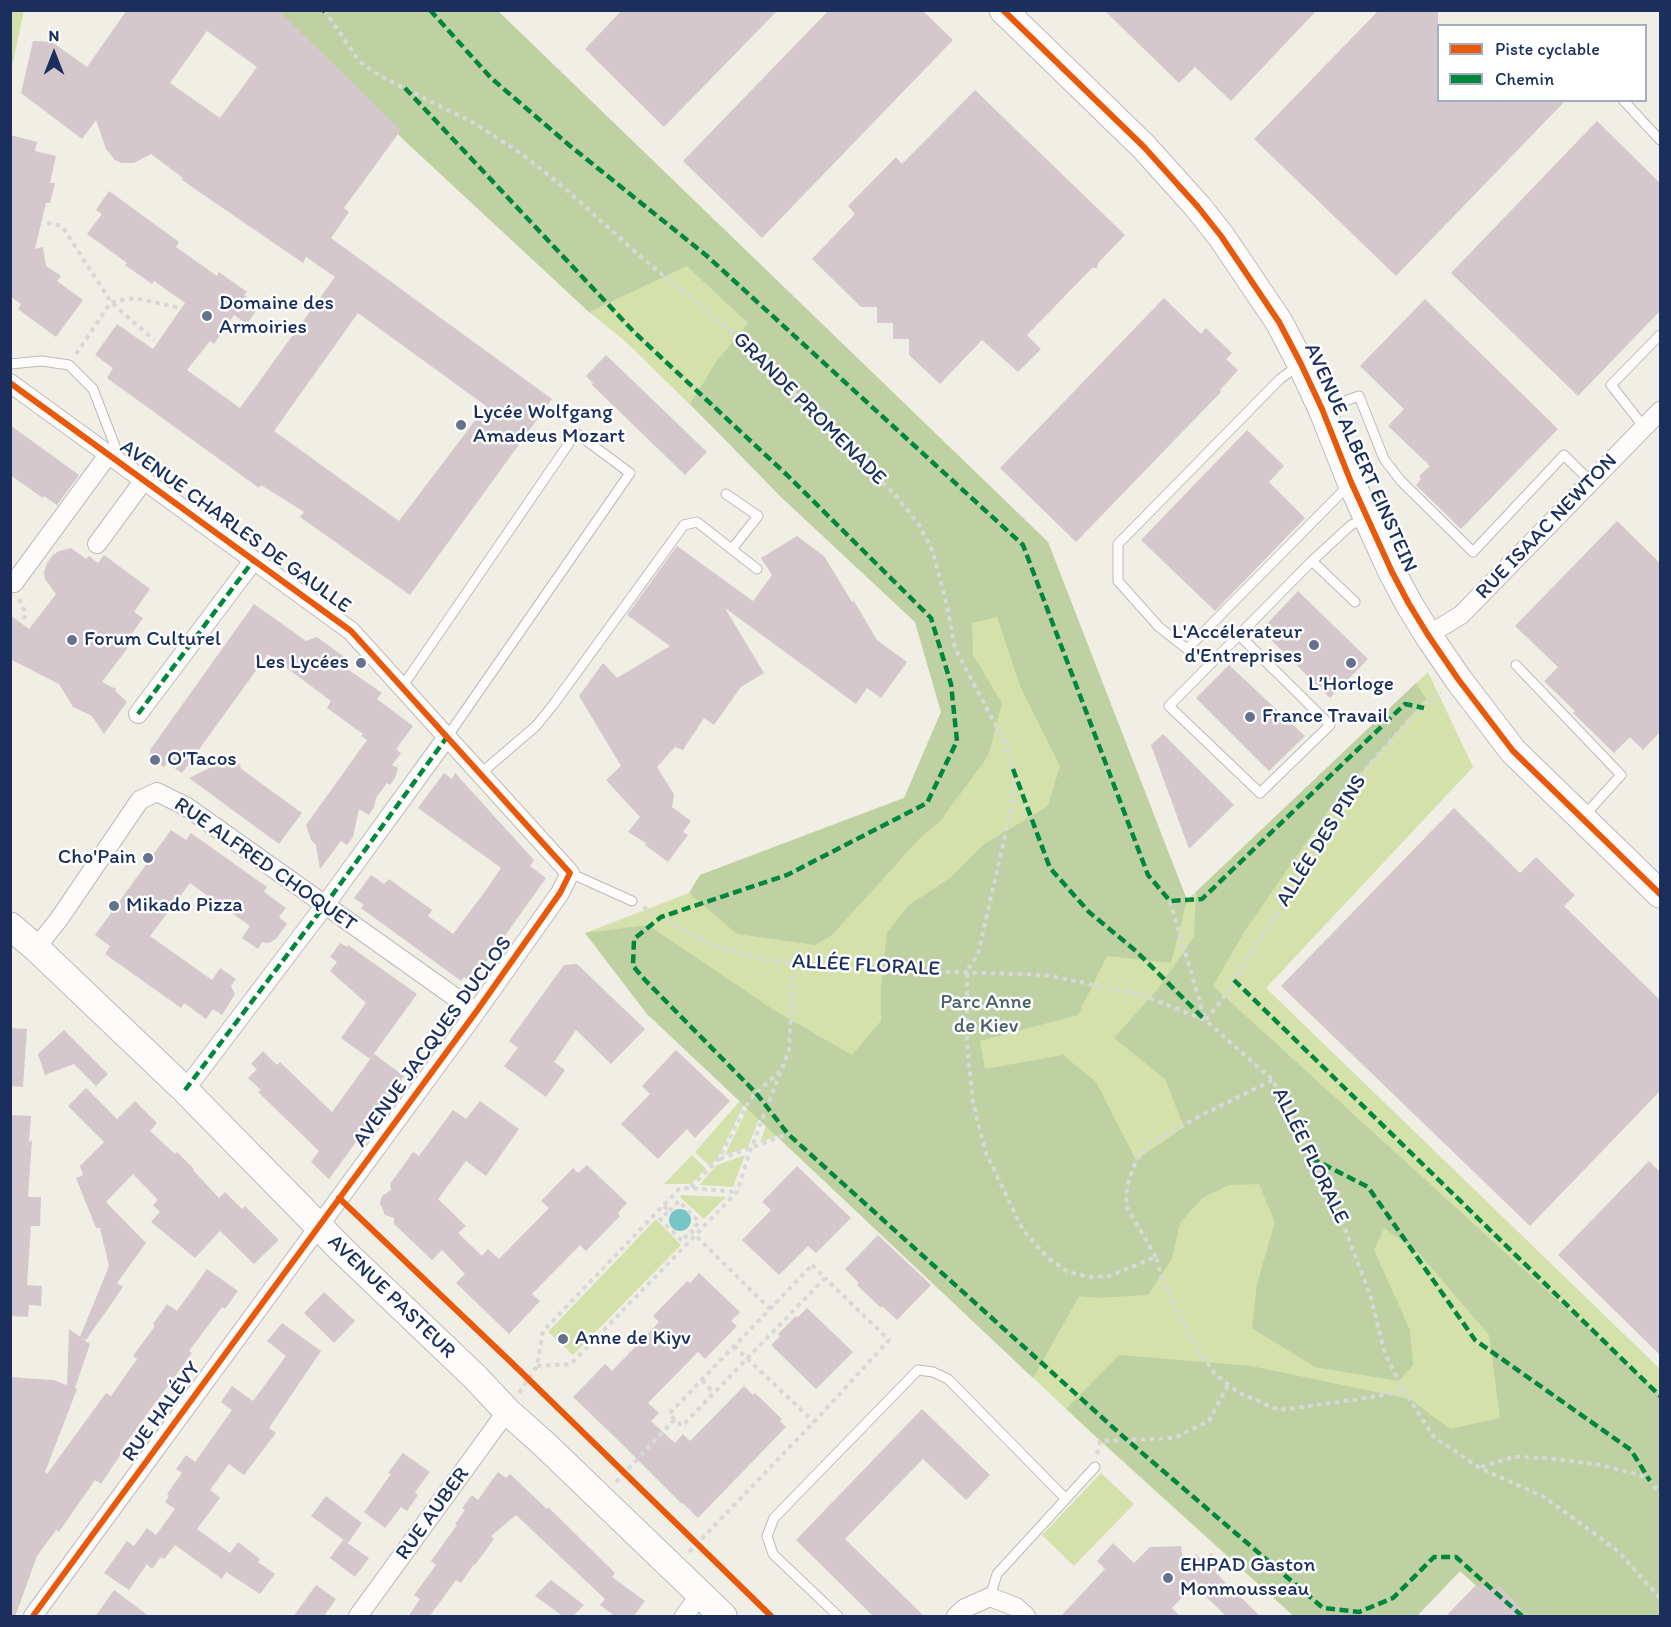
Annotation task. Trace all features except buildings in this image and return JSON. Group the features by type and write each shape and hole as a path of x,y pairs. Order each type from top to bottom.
{"street":[{"name":"AVENUE ALBERT EINSTEIN","path":"1003,10 1144,147 1221,236 1279,322 1301,364 1396,580 1428,635 1458,679 1513,751 1660,894"},
{"name":"AVENUE CHARLES DE GAULLE","path":"10,383 351,631 570,873"},
{"name":"RUE ISAAC NEWTON","path":"1428,635 1461,615 1660,411"},
{"name":"AVENUE CHARLES DE GAULLE","path":"14,584 115,460"},
{"name":"AVENUE CHARLES DE GAULLE","path":"96,544 144,480"},
{"path":"138,714 253,561"},
{"path":"185,1090 325,905 447,736"},
{"name":"RUE ALFRED CHOQUET","path":"36,948 59,920 140,800 157,792 187,807 476,1012"},
{"name":"AVENUE JACQUES DUCLOS","path":"318,1227 476,1012 560,893 570,873"},
{"name":"AVENUE PASTEUR","path":"10,926 185,1090 318,1227 723,1617"},
{"name":"RUE HALÉVY","path":"33,1617 318,1227"},
{"name":"RUE AUBER","path":"358,1617 507,1411"},
{"path":"684,1617 700,1595"},
{"path":"956,1617 965,1608 990,1597 1016,1607 1026,1617"}],"lane":[{"path":"1625,102 1660,140"},
{"path":"1644,427 1611,385 1660,335"},
{"path":"10,364 42,361 69,365 93,389 115,460"},
{"path":"1301,364 1280,379 1118,544 1118,581 1159,627 1187,649 1351,482"},
{"path":"1322,409 1359,396 1384,459 1401,481 1473,552 1564,455 1591,482"},
{"path":"402,687 576,433 630,473 447,736"},
{"path":"726,494 758,516 732,549"},
{"path":"1239,635 1330,724 1260,793 1169,706 1311,561 1351,525 1367,518"},
{"path":"480,774 536,726 684,525 697,522 757,569"},
{"path":"1311,561 1355,602"},
{"path":"1516,666 1621,775 1582,818"},
{"path":"570,873 632,901"},
{"path":"838,1617 773,1554 767,1536 774,1518 918,1371 933,1372 948,1379 1066,1499"},
{"path":"990,1597 998,1574 1095,1467"}],"path":[{"path":"47,223 62,226 111,302 154,340"},
{"path":"69,365 111,302 135,298 179,308"},
{"path":"14,584 26,615 21,622"},
{"path":"1170,901 1206,1020"},
{"path":"537,1366 571,1364 693,1233 736,1192 789,1050 794,963"},
{"path":"967,971 967,1043 973,1103 986,1153 1023,1230 1049,1259 1068,1272 1088,1277 1109,1276 1156,1257"},
{"path":"690,1188 719,1159 750,1099 781,1070"},
{"path":"1273,1080 1150,1143 1136,1161 1127,1186 1126,1206 1156,1257 1162,1279 1191,1339 1215,1374 1239,1393 1278,1410 1404,1391"},
{"path":"719,1159 788,1134"},
{"path":"507,1411 537,1366 543,1331 679,1189 736,1192"},
{"path":"679,1201 699,1222 693,1233 682,1241 660,1220 679,1201"},
{"path":"664,1206 669,1211"},
{"path":"693,1233 771,1309"},
{"path":"672,1568 698,1545 889,1340 812,1265 669,1414 682,1426 825,1278"},
{"path":"734,1346 814,1422"},
{"path":"521,1372 536,1388"},
{"path":"702,1380 714,1393"},
{"path":"1100,1441 1174,1438 1209,1421 1228,1384"},
{"path":"599,1497 625,1473 675,1419"},
{"path":"1480,1468 1513,1457 1546,1458 1600,1465 1640,1475 1650,1481 1660,1494"},
{"path":"616,1465 633,1481"},
{"path":"690,1537 706,1552"}],"green space":[{"path":"10,11 24,11 11,71"},
{"name":"Parc Anne de Kiev","path":"273,11 498,11 1048,542 1187,900 1171,963 1107,956 1078,1015 980,1041 985,1069 1063,1055 1096,1082 1136,1160 1184,1127 1165,1079 1114,1038 1157,990 1194,937 1196,892 1416,683 1426,699 1328,811 1246,929 1213,986 1660,1394 1660,1616 1510,1616 1460,1571 1417,1616 1294,1616 1066,1409 1119,1355 1251,1366 1410,1399 1450,1429 1500,1418 1489,1335 1418,1252 1384,1228 1374,1250 1410,1330 1413,1365 1399,1381 1315,1367 1252,1328 1257,1284 1275,1222 1259,1184 1229,1185 1202,1198 1180,1223 1172,1259 1148,1295 1097,1298 1079,1296 1033,1378 647,1014 585,933 648,925 772,1009 852,1055 881,1021 881,986 887,933 909,905 950,878 983,845 1048,806 1060,766 1020,686 997,617 972,623 973,655 1002,703 988,756 941,820 921,837 832,935 815,945 737,934 689,893 700,875 904,798 941,712 915,622 780,496 690,404 717,361 748,323 687,266 589,312 406,142"},
{"name":"Parc Anne de Kiev","path":"498,11 1048,542 1187,900 1428,672 1473,767 1266,988 1660,1369 1660,1616 1512,1616 1460,1571 1417,1616 1293,1616 1100,1441 777,1136 760,1142 766,1126 759,1119 748,1147 725,1155 747,1109 744,1105 717,1159 710,1166 695,1152 740,1101 647,1014 585,933 689,893 700,875 904,798 941,712 915,622 780,496 626,342 589,312 406,142"},
{"path":"692,1155 706,1169 691,1184 664,1184"},
{"path":"745,1155 733,1187 699,1185 717,1165"},
{"path":"681,1195 726,1197 704,1219 680,1197"},
{"path":"656,1219 681,1245 573,1355 548,1332"},
{"path":"1101,1473 1134,1504 1074,1566 1042,1535"}],"water":[{"path":"680,1209 688,1212 691,1220 688,1228 680,1231 672,1228 669,1220 672,1212"}],"marked path":[{"path":"430,10 491,78 569,145 707,256 1023,545 1148,875 1170,901 1202,899 1405,704 1424,708"},
{"path":"405,88 634,332 787,475 931,618 951,684 957,741 927,803 787,875 661,917 634,939 633,966 756,1093 788,1134 1127,1440 1323,1608 1359,1612 1393,1598 1434,1557 1456,1557 1522,1616"},
{"path":"138,714 253,561"},
{"path":"185,1090 325,905 447,737"},
{"path":"1013,769 1050,868 1089,912 1136,951 1205,1020"},
{"path":"1234,980 1660,1396"},
{"path":"1311,1158 1368,1187 1475,1340 1631,1450 1650,1481"}],"cycle path":[{"path":"1003,10 1144,147 1221,236 1279,322 1301,364 1392,572 1428,635 1458,679 1513,751 1660,894"},
{"path":"10,383 351,631 570,873 560,893 476,1012 33,1616"},
{"path":"339,1198 771,1616"}],"place":[{"name":"Domaine des Armoiries","path":"207,316"},
{"name":"Lycée Wolfgang Amadeus Mozart","path":"461,425"},
{"name":"Forum Culturel","path":"72,640"},
{"name":"L'Accélerateur d'Entreprises","path":"1314,645"},
{"name":"Les Lycées","path":"361,663"},
{"name":"L’Horloge","path":"1351,663"},
{"name":"France Travail","path":"1250,717"},
{"name":"O'Tacos","path":"155,760"},
{"name":"Cho'Pain","path":"148,858"},
{"name":"Mikado Pizza","path":"114,906"},
{"name":"Anne de Kiyv","path":"563,1339"},
{"name":"EHPAD Gaston Monmousseau","path":"1168,1578"}]}
